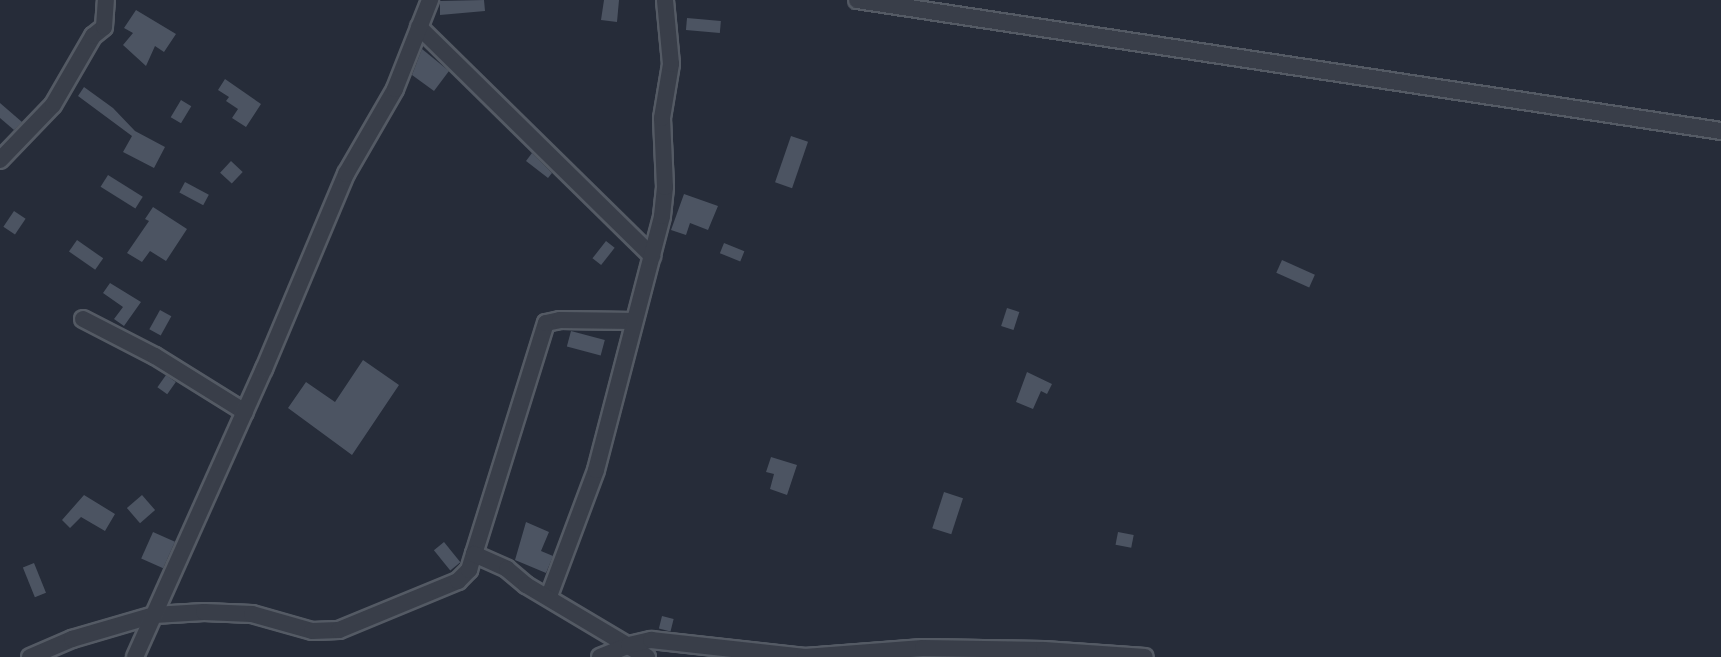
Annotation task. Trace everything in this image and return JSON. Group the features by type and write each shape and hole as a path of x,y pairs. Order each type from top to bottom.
{"street":[{"path":"0,160 53,105 93,36 104,27 106,0"},
{"path":"135,657 245,412 346,174 395,89 430,0"},
{"path":"550,596 596,470 662,216 665,187 662,118 671,64 665,0"},
{"path":"857,0 1721,131"},
{"path":"419,27 652,256"},
{"path":"83,319 155,356 245,412"},
{"path":"30,657 72,639 154,615 204,612 252,614 312,631 338,630 458,581 469,570 546,323 560,320 634,321"},
{"path":"474,554 507,569 526,584 550,596 647,657"},
{"path":"600,657 629,645 651,640 805,657 923,648 1145,657"}],"building":[{"path":"484,0 485,11 440,15 440,1"},
{"path":"604,0 619,0 617,22 601,20"},
{"path":"136,10 176,34 164,52 155,46 146,66 123,45 133,33 124,28"},
{"path":"687,18 721,21 720,33 686,30"},
{"path":"422,49 449,71 434,91 412,75"},
{"path":"225,79 261,104 246,127 232,118 238,109 226,101 229,97 218,90"},
{"path":"84,87 113,108 135,131 165,147 154,168 123,152 132,136 78,96"},
{"path":"181,100 191,106 181,123 171,117"},
{"path":"0,103 22,122 14,130 0,118"},
{"path":"791,136 808,142 792,188 775,182"},
{"path":"532,153 552,173 548,178 526,161"},
{"path":"231,161 243,172 232,184 220,173"},
{"path":"108,175 143,197 135,209 101,187"},
{"path":"185,182 209,195 203,205 179,193"},
{"path":"684,194 718,206 708,230 690,223 686,235 671,230"},
{"path":"153,207 187,229 166,261 150,251 142,262 127,253 149,221 145,219"},
{"path":"14,211 26,219 15,235 3,227"},
{"path":"77,240 103,258 95,270 69,251"},
{"path":"606,241 615,248 601,265 592,258"},
{"path":"724,243 744,251 740,261 720,253"},
{"path":"1282,260 1315,275 1309,287 1276,273"},
{"path":"110,283 141,302 124,326 114,319 123,307 103,293"},
{"path":"1007,308 1019,312 1013,330 1001,326"},
{"path":"160,310 171,316 161,336 149,329"},
{"path":"571,331 605,340 601,356 567,346"},
{"path":"363,360 399,385 352,455 288,408 306,382 335,402"},
{"path":"1027,372 1052,384 1047,394 1041,391 1033,409 1016,402"},
{"path":"166,375 176,382 167,394 157,387"},
{"path":"771,457 797,465 787,495 770,489 774,474 766,472"},
{"path":"944,492 963,498 951,534 932,528"},
{"path":"84,495 115,514 105,531 81,517 70,528 62,520"},
{"path":"142,495 155,510 140,523 127,508"},
{"path":"526,522 549,532 541,551 553,556 546,573 515,560"},
{"path":"153,532 175,542 163,568 141,558"},
{"path":"1118,532 1134,535 1131,548 1116,545"},
{"path":"444,542 460,562 450,570 434,550"},
{"path":"34,563 46,593 35,597 23,567"},
{"path":"662,616 674,619 670,632 659,629"}]}
